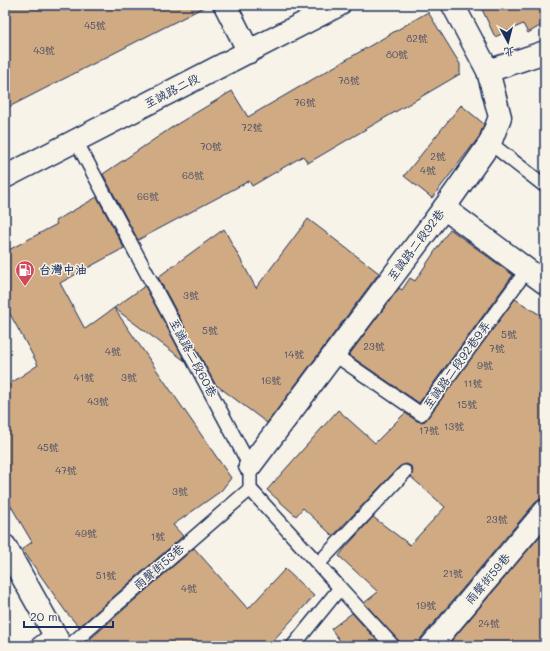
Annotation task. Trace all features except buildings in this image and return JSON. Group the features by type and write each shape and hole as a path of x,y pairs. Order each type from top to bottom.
{"street":[{"path":"225,5 249,52"},
{"name":"至誠路二段","path":"5,177 339,5"},
{"name":"至誠路二段92巷","path":"250,466 444,208 490,143 500,117 488,71 453,5"},
{"path":"488,71 545,52"},
{"path":"444,208 545,283"},
{"name":"雨聲街59巷","path":"431,646 545,512"},
{"path":"5,546 55,643"}],"lane":[{"name":"至誠路二段60巷","path":"76,141 250,466 250,489"},
{"path":"490,143 545,186"},
{"name":"至誠路二段92巷9弄","path":"334,355 421,414 527,270"},
{"path":"319,563 405,472"},
{"path":"250,489 393,646"},
{"name":"雨聲街53巷","path":"55,643 250,489"},
{"path":"293,646 340,588"}],"place":[{"name":"台灣中油","path":"25,287"}]}
